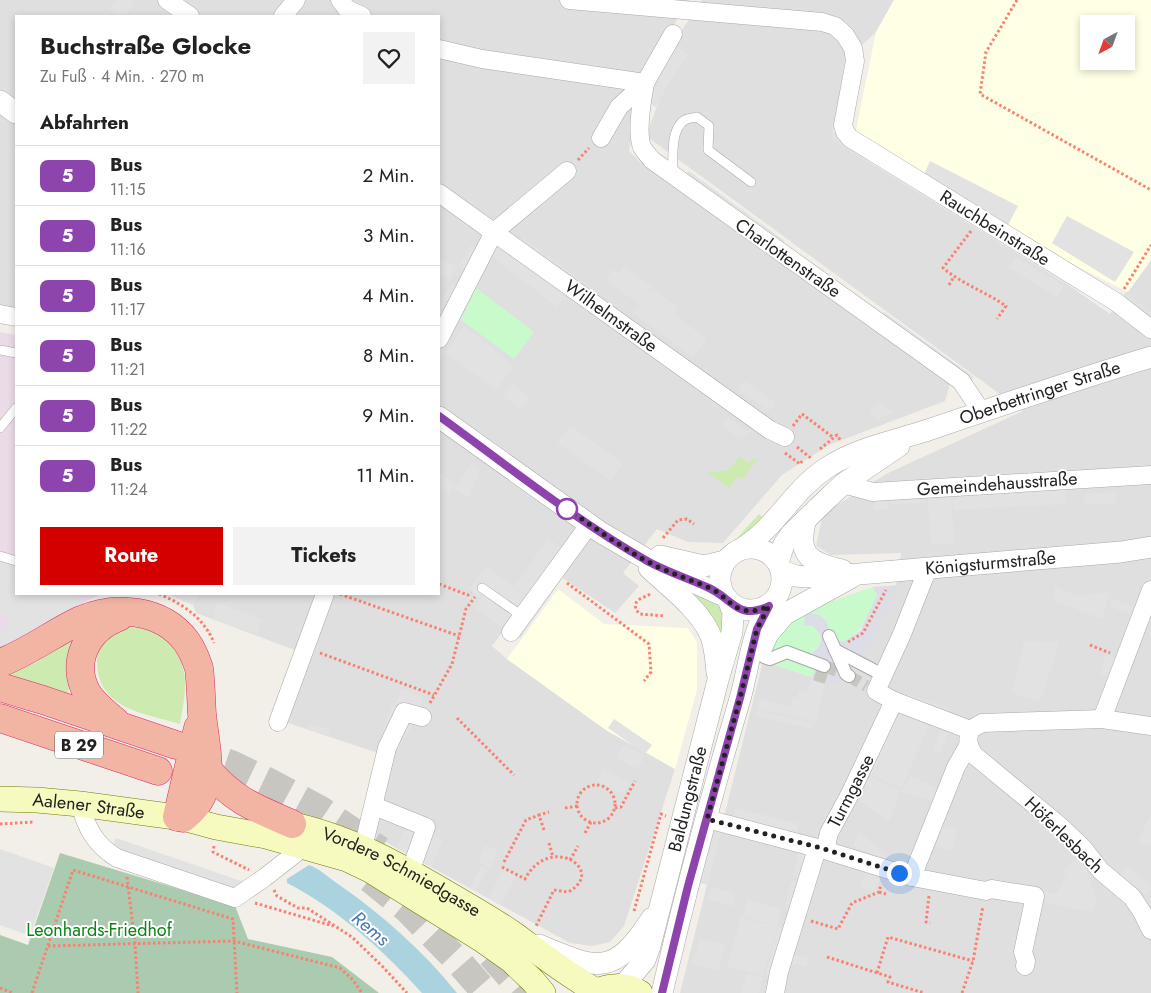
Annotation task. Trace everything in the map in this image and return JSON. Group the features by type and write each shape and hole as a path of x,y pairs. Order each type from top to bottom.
{"highway":[{"path":"122,727 88,695 82,683 80,659 90,638 114,619 131,612"},
{"path":"0,663 22,654 81,620 106,613 131,612 157,618 167,623 186,641 194,653 199,668 209,771 203,795 192,811 180,818"},
{"name":"B 29","path":"0,687 176,745"},
{"path":"180,818 202,712"},
{"name":"B 29","path":"0,718 158,771"},
{"path":"209,771 218,782 236,797 298,835"}],"main road":[{"name":"Aalener Straße","path":"0,798 80,804 180,818"},
{"name":"Vordere Schmiedgasse","path":"180,818 226,816 298,835 352,842 524,932 560,970 595,992"},
{"name":"Vordere Schmiedgasse","path":"298,835 370,870 484,941 511,960 543,993"},
{"path":"595,992 603,988 631,990"}],"street":[{"path":"167,0 183,14"},
{"path":"284,15 296,0"},
{"path":"340,0 347,9 360,15"},
{"path":"568,0 692,5"},
{"name":"Rauchbeinstraße","path":"692,5 822,22 835,26 853,48 855,61 843,125 845,132 850,138 1116,302 1151,329"},
{"path":"600,138 620,107 645,83 674,34"},
{"path":"440,49 482,59 645,83"},
{"name":"Charlottenstraße","path":"645,83 640,138 643,148 652,160 961,381 981,411"},
{"path":"0,101 15,112"},
{"path":"440,336 494,232 566,171"},
{"name":"Wilhelmstraße","path":"440,194 770,430 785,437"},
{"path":"0,314 15,317"},
{"name":"Oberbettringer Straße","path":"733,555 766,531 794,496 825,469 850,455 1059,385 1151,357"},
{"path":"440,417 624,547 660,568 727,599"},
{"name":"Oberbettringer Straße","path":"780,567 784,544 791,534 843,484 896,448 930,429"},
{"name":"Gemeindehausstraße","path":"843,484 873,492 1151,475"},
{"path":"806,519 802,537 805,551 810,558 819,564 859,574"},
{"path":"511,632 589,524"},
{"path":"624,547 707,566 733,555 752,548 762,550 771,555 780,567 783,580 781,590 773,602 762,609 745,610 736,608 727,599 720,588 721,569 733,555"},
{"path":"624,547 693,610 704,624 712,640 718,680"},
{"name":"Königsturmstraße","path":"780,567 790,575 801,576 859,574 1121,552 1151,547"},
{"name":"Königsturmstraße","path":"1121,552 1151,552"},
{"path":"875,684 902,634 928,568"},
{"path":"740,698 752,677 768,634 780,620 793,608 859,574"},
{"name":"Königsturmstraße","path":"773,602 785,592 859,574"},
{"path":"1102,719 1151,590"},
{"path":"278,722 325,595"},
{"name":"Baldungstraße","path":"631,990 645,960 734,623 733,613 727,599"},
{"name":"Baldungstraße","path":"662,993 688,886 757,629 773,602"},
{"path":"829,636 846,674 849,676"},
{"path":"835,650 894,701 969,738"},
{"path":"764,657 770,659 787,652 820,664 835,650"},
{"name":"Turmgasse","path":"774,993 816,852 826,846 830,832 894,701"},
{"path":"363,848 387,748 404,712 422,717"},
{"path":"912,877 969,738 982,723 1102,719 1151,726"},
{"name":"Höferlesbach","path":"969,738 974,755 1060,826 1083,848 1101,871 1132,897 1151,930"},
{"path":"80,804 87,827 108,853 117,858 235,898 263,878 298,835"},
{"path":"374,806 426,826 410,872"},
{"path":"707,819 821,848 912,877 986,891 991,889 1035,896 1023,952 1025,964"},
{"path":"524,932 564,956 599,964 613,961 621,957 640,937 662,898"}],"lane":[{"path":"673,175 673,140 677,128 684,120 697,118 709,126 708,150 750,182"},
{"path":"0,350 15,353"},
{"path":"0,428 15,409"},
{"path":"0,556 15,560"},
{"path":"482,588 522,616"}],"path":[{"path":"1016,0 986,52 980,94 1151,190"},
{"path":"566,171 600,138"},
{"path":"981,219 942,268 954,277 993,297 1006,306 997,319"},
{"path":"1116,302 1151,245"},
{"path":"949,285 954,277"},
{"path":"795,468 836,437 802,414 778,448 800,464"},
{"path":"669,544 661,541 678,520 687,519 694,524"},
{"path":"835,650 863,632 896,570"},
{"path":"553,573 649,644 651,672 644,681"},
{"path":"422,717 452,664 466,609 482,588 477,583 468,595 440,584"},
{"path":"654,589 649,595 640,598 636,602 636,610 640,614 665,616"},
{"path":"342,595 459,636"},
{"path":"1090,645 1125,658"},
{"path":"305,648 434,695"},
{"path":"457,718 514,775"},
{"path":"615,808 621,807 635,781"},
{"path":"593,786 599,786 610,791 615,802 615,808 608,819 603,822 591,822 581,815 578,806 579,797 582,791 593,786"},
{"path":"565,808 578,806"},
{"path":"668,817 670,808"},
{"path":"504,862 526,820 549,812"},
{"name":"Baldungstraße","path":"632,918 661,814"},
{"path":"539,815 544,830"},
{"path":"0,824 41,821"},
{"path":"585,833 591,822"},
{"path":"549,843 554,857"},
{"path":"214,844 213,852 263,878 277,896 298,908 307,908 352,937 407,993"},
{"path":"570,860 578,846"},
{"path":"502,867 525,879 531,869 554,857 564,857 580,868 582,878 579,884 568,892 554,890 524,932"},
{"path":"879,892 886,869"},
{"path":"32,993 73,870 233,920 237,993"},
{"path":"930,923 926,922 932,881"},
{"path":"127,887 135,944 138,993"},
{"path":"962,993 973,961 986,891"},
{"path":"796,916 838,929 852,903 879,892 886,894"},
{"path":"235,898 339,927"},
{"path":"877,973 888,937 973,961"},
{"path":"48,946 234,941 340,968 353,980 362,993"},
{"path":"827,957 890,977 888,982 924,993"},
{"path":"0,988 13,993"}],"shaded area":[{"path":"0,0 690,0 630,91 637,107 629,151 639,161 951,381 945,401 829,445 782,475 723,543 688,542 657,529 623,573 639,586 615,613 549,569 492,646 507,659 606,730 675,769 624,926 610,942 592,946 570,943 371,834 393,758 273,718 297,651 196,613 193,605 198,595 440,595 440,15 15,15 15,314 0,311"},
{"path":"116,0 131,0 135,3 126,15 118,15 109,9"},
{"path":"702,0 894,0 876,32 845,61 832,139 1067,284 1110,314 1151,260 1151,993 680,993 763,661 836,685 896,585 901,553 831,555 816,546 823,514 886,474 1023,411 646,136 669,73 659,64"},
{"path":"894,0 1151,0 1151,260 1128,292 1015,235 855,135 876,32"},
{"path":"677,46 688,55 669,83 656,107 646,102 657,75"},
{"path":"834,132 871,155 867,162 830,138"},
{"path":"930,161 1018,206 1007,227 924,175"},
{"path":"689,171 785,241 781,247 684,177"},
{"path":"1067,216 1134,252 1115,282 1052,243"},
{"path":"524,239 594,289 589,295 520,245"},
{"path":"495,243 566,296 557,307 487,253"},
{"path":"471,245 477,248 466,270 459,266"},
{"path":"1016,257 1064,286 1057,297 1009,268"},
{"path":"440,258 457,267 450,280 440,275"},
{"path":"624,266 652,286 639,304 605,280 613,269 619,274"},
{"path":"451,283 457,286 440,320 440,304"},
{"path":"652,288 678,308 675,315 707,339 693,358 633,313"},
{"path":"1125,293 1151,313 1151,321 1121,298"},
{"path":"884,312 974,377 970,383 879,318"},
{"path":"464,326 514,366 496,390 446,353 440,361 440,348 446,352"},
{"path":"0,332 15,335 15,595 98,596 29,634 0,645"},
{"path":"744,381 775,402 769,411 738,390"},
{"path":"512,383 530,397 521,409 503,396"},
{"path":"878,401 893,412 878,420 869,413"},
{"path":"728,417 748,431 742,440 722,425"},
{"path":"570,425 623,463 611,481 557,443"},
{"path":"472,463 480,469 469,498 454,489"},
{"path":"1050,471 1051,480 977,484 976,476"},
{"path":"440,473 456,484 449,494 440,489"},
{"path":"1064,482 1067,504 954,510 952,488"},
{"path":"950,488 955,543 931,545 927,490"},
{"path":"1115,492 1116,503 1085,505 1084,494"},
{"path":"925,493 926,502 890,505 889,496"},
{"path":"887,496 888,509 874,510 873,497"},
{"path":"548,538 563,549 530,597 515,586"},
{"path":"576,548 581,552 520,638 514,634"},
{"path":"0,560 15,563 15,595 80,595 85,605 24,641 0,647 0,633 12,618 0,613"},
{"path":"486,566 526,596 502,628 475,608 482,599 469,589"},
{"path":"898,585 859,667 852,663 839,686 812,677 816,666 786,656 800,653 811,654 817,649 821,641 820,634 813,626 804,625 805,614 819,615 826,621 832,636 838,641 845,641 860,631 877,595 873,587"},
{"path":"1055,586 1078,596 1110,592 1102,619 1054,601"},
{"path":"558,589 604,624 688,628 697,642 697,690 675,769 606,730 507,659"},
{"path":"169,595 198,595 193,605"},
{"path":"1112,599 1133,606 1130,614 1110,607"},
{"path":"217,603 262,619 257,635 212,618"},
{"path":"1024,641 1060,642 1040,702 1012,693"},
{"path":"1106,654 1116,659 1109,677 1100,674"},
{"path":"811,679 825,684 816,722 757,709 760,698 790,707 793,697 797,698 799,691 807,693"},
{"path":"401,689 423,697 418,712 396,704"},
{"path":"902,693 949,708 947,714 900,699"},
{"path":"392,706 397,708 383,737 384,727"},
{"path":"757,710 814,723 812,729 756,716"},
{"path":"893,710 929,726 902,788 865,773"},
{"path":"410,718 415,722 397,750 392,746"},
{"path":"614,719 652,745 645,754 608,728"},
{"path":"310,724 330,729 328,735 308,730"},
{"path":"940,731 948,734 940,754 933,751"},
{"path":"623,745 645,755 638,769 617,759"},
{"path":"603,769 629,782 623,794 597,782"},
{"path":"865,774 901,790 889,821 860,802 867,788 861,784"},
{"path":"910,776 941,789 936,802 902,792"},
{"path":"735,808 799,824 797,836 733,819"},
{"path":"1151,814 1151,844 1150,846 1138,841"},
{"path":"406,824 443,839 432,867 397,847"},
{"path":"940,825 957,830 952,851 930,846"},
{"path":"713,829 722,831 707,885 698,882"},
{"path":"860,833 888,856 887,860 852,846"},
{"path":"116,838 250,884 234,894 111,852"},
{"path":"486,845 498,851 490,868 478,862"},
{"path":"0,849 54,868 30,936 0,925"},
{"path":"800,849 811,852 803,878 793,876"},
{"path":"1080,853 1097,900 1091,912 1039,902 1041,891 1056,894 1066,875 1062,872"},
{"path":"481,866 487,869 476,891 469,888"},
{"path":"1128,866 1151,886 1146,895 1121,875"},
{"path":"503,869 516,876 500,905 488,898"},
{"path":"865,871 880,876 875,892 860,888"},
{"path":"791,882 802,884 795,911 784,908"},
{"path":"712,887 735,894 732,906 708,899"},
{"path":"747,900 781,909 777,926 743,916"},
{"path":"741,917 777,927 763,976 727,966"},
{"path":"778,927 788,930 775,979 765,976"},
{"path":"700,938 726,945 718,971 692,963"},
{"path":"790,953 808,958 806,967 787,961"},
{"path":"747,973 763,978 758,993 741,993"}],"green space":[{"path":"476,288 534,332 514,359 461,320"},
{"path":"739,456 749,463 753,459 757,459 743,479 738,476 729,488 707,472 722,471 730,468"},
{"path":"759,514 767,521 742,537 737,538"},
{"path":"680,586 718,605 724,620 723,646"},
{"path":"873,587 878,595 863,624 853,637 840,641 813,626 821,640 818,647 811,654 800,653 770,657 778,629 806,610"},
{"path":"129,627 140,628 160,636 175,650 180,659 184,670 185,686 180,724 138,712 114,699 105,690 99,677 98,654 107,639"},
{"path":"76,635 73,687 68,692 71,696 9,677 9,673 35,663"},
{"path":"786,655 816,666 812,677 771,664"},
{"name":"Leonhards-Friedhof","path":"60,853 235,906 248,939 332,957 379,993 0,993 0,935 28,945"}],"water":[{"name":"Rems","path":"309,865 324,873 386,921 416,948 457,993 422,993 376,947 342,918 306,893 287,883 287,879"}],"tunnel":[{"path":"819,682 824,666 846,674"},
{"path":"849,676 866,686"},
{"path":"186,749 231,764 271,783 321,810 380,850"},
{"path":"370,879 407,909 458,961 486,993"},
{"path":"491,955 525,993"}],"bus line":[{"name":"5","path":"440,417 589,524 660,568 711,589 724,596 736,608 753,611 769,606 757,629 688,886 662,993"}],"route":[{"path":"567,509 600,532 660,568 724,596 736,608 753,611 769,606 757,629 707,819 821,848 899,873"}]}
